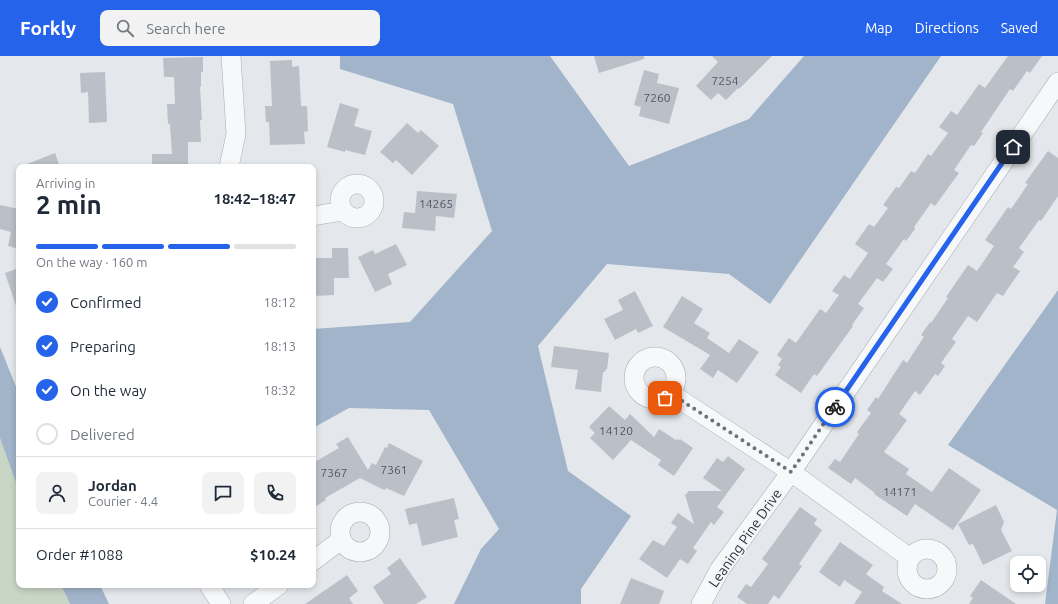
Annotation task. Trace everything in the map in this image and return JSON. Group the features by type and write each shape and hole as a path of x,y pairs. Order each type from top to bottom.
{"street":[{"path":"230,164 236,134 231,56"},
{"name":"Leaning Pine Drive","path":"701,604 720,569 791,472 1058,82"},
{"path":"316,216 343,211"},
{"path":"670,393 791,472 910,558"},
{"path":"316,559 341,540"},
{"path":"211,588 221,604"},
{"path":"252,604 275,588"}],"green space":[{"path":"0,438 16,483 16,588 62,588 70,604 0,604"}],"water":[{"path":"340,56 550,56 629,166 749,119 804,56 941,56 770,304 729,274 607,264 538,346 568,471 631,516 581,589 581,604 454,604 481,549 499,529 429,410 349,408 316,426 316,329 410,322 492,231 453,104 340,69"},
{"path":"1058,290 1058,604 1045,604 1057,510 948,445"},
{"path":"0,347 16,387 16,483 0,438"},
{"path":"62,588 101,588 109,604 70,604"}],"building":[{"path":"594,56 644,56 644,59 599,73"},
{"path":"712,56 772,56 726,100 718,93 711,100 696,86 718,62"},
{"path":"1008,56 1042,56 1030,73 1027,71 1013,91 1010,89 981,132 983,133 974,146 971,145 954,170 959,173 935,206 931,203 914,227 915,229 906,241 904,239 886,264 893,269 883,282 877,278 858,304 864,308 852,325 853,326 817,376 814,374 801,393 775,375 781,367 778,365 782,359 777,355 789,338 796,343 820,309 826,313 839,295 832,291 844,275 850,279 868,253 855,244 869,224 874,227 888,208 883,205 896,187 899,188 911,171 915,173 928,154 931,156 948,133 939,127 951,111 957,115 979,84 985,88"},
{"path":"203,57 203,72 201,72 200,87 202,120 200,120 201,142 188,142 188,164 152,164 152,154 172,154 167,104 175,104 174,77 164,77 163,58"},
{"path":"292,60 292,67 299,66 301,106 307,106 308,131 304,132 305,144 270,145 269,122 266,122 265,106 272,106 270,61"},
{"path":"644,70 659,74 657,83 679,88 669,124 639,116 641,107 634,105"},
{"path":"105,72 107,122 89,123 88,92 81,93 80,73"},
{"path":"340,103 359,109 354,126 372,131 365,155 327,147"},
{"path":"407,123 418,133 421,130 439,146 412,175 396,160 393,163 380,152"},
{"path":"1048,151 1058,158 1058,196 1041,221 1039,220 1019,248 1024,252 1013,267 1020,271 1003,296 997,293 977,322 968,316 952,339 956,342 941,363 945,366 938,376 935,374 920,395 915,391 899,414 907,420 884,452 909,469 906,474 932,492 949,468 981,490 953,530 915,504 907,516 874,494 875,493 855,478 851,484 828,468 835,459 840,462 859,434 857,432 871,413 867,410 876,397 878,399 903,360 907,363 924,337 921,335 948,298 946,297 968,265 977,271 994,246 985,240 1008,207 1011,209 1028,184 1025,183"},
{"path":"55,153 59,164 27,164"},
{"path":"417,191 457,194 454,218 436,216 435,231 402,228 404,212 415,213"},
{"path":"0,205 16,208 16,248 8,246 11,232 0,229"},
{"path":"396,244 407,265 388,274 392,284 375,292 358,257 373,250 375,254"},
{"path":"332,248 348,248 349,278 334,278 334,295 316,296 316,258 332,258"},
{"path":"16,269 16,306 5,273"},
{"path":"635,291 653,326 638,333 636,329 615,340 604,319 623,310 618,300"},
{"path":"682,296 703,309 694,323 710,333 707,338 729,353 739,339 759,352 737,383 718,370 713,378 700,369 710,355 663,327"},
{"path":"554,346 609,353 607,369 603,372 601,392 575,389 578,370 551,367"},
{"path":"609,406 625,420 630,414 654,437 659,429 676,440 680,439 693,448 674,476 658,465 661,460 631,440 613,460 590,438 595,433 589,427"},
{"path":"348,437 368,470 372,463 376,465 385,447 387,448 389,443 423,461 404,496 386,488 385,490 382,489 360,478 325,498 326,500 316,506 316,461 339,448 336,444"},
{"path":"728,456 745,469 717,507 724,512 714,525 711,522 693,548 697,551 688,564 680,559 667,578 639,559 653,540 664,546 677,527 671,523 678,513 694,524 685,495 689,491 722,491 703,478 717,458 723,462"},
{"path":"454,498 459,519 454,520 458,537 422,546 417,523 409,525 405,509"},
{"path":"996,505 1004,522 1001,530 1012,551 983,565 973,544 969,545 958,524"},
{"path":"800,507 817,519 814,524 822,530 799,564 802,566 779,599 774,595 768,604 747,604 737,597 746,584 751,587 768,564 762,559"},
{"path":"840,542 873,565 866,574 884,587 882,591 902,604 854,604 862,592 844,580 840,587 819,572"},
{"path":"400,558 427,597 416,604 384,604 373,587 391,574 387,568"},
{"path":"347,575 358,591 349,598 353,604 305,604"},
{"path":"631,578 664,591 659,604 620,604"},
{"path":"981,580 1016,604 969,604 973,598 970,596"}],"way so far":[{"path":"665,398 670,393 791,472 835,407"}],"route":[{"path":"835,407 1013,147"}]}
